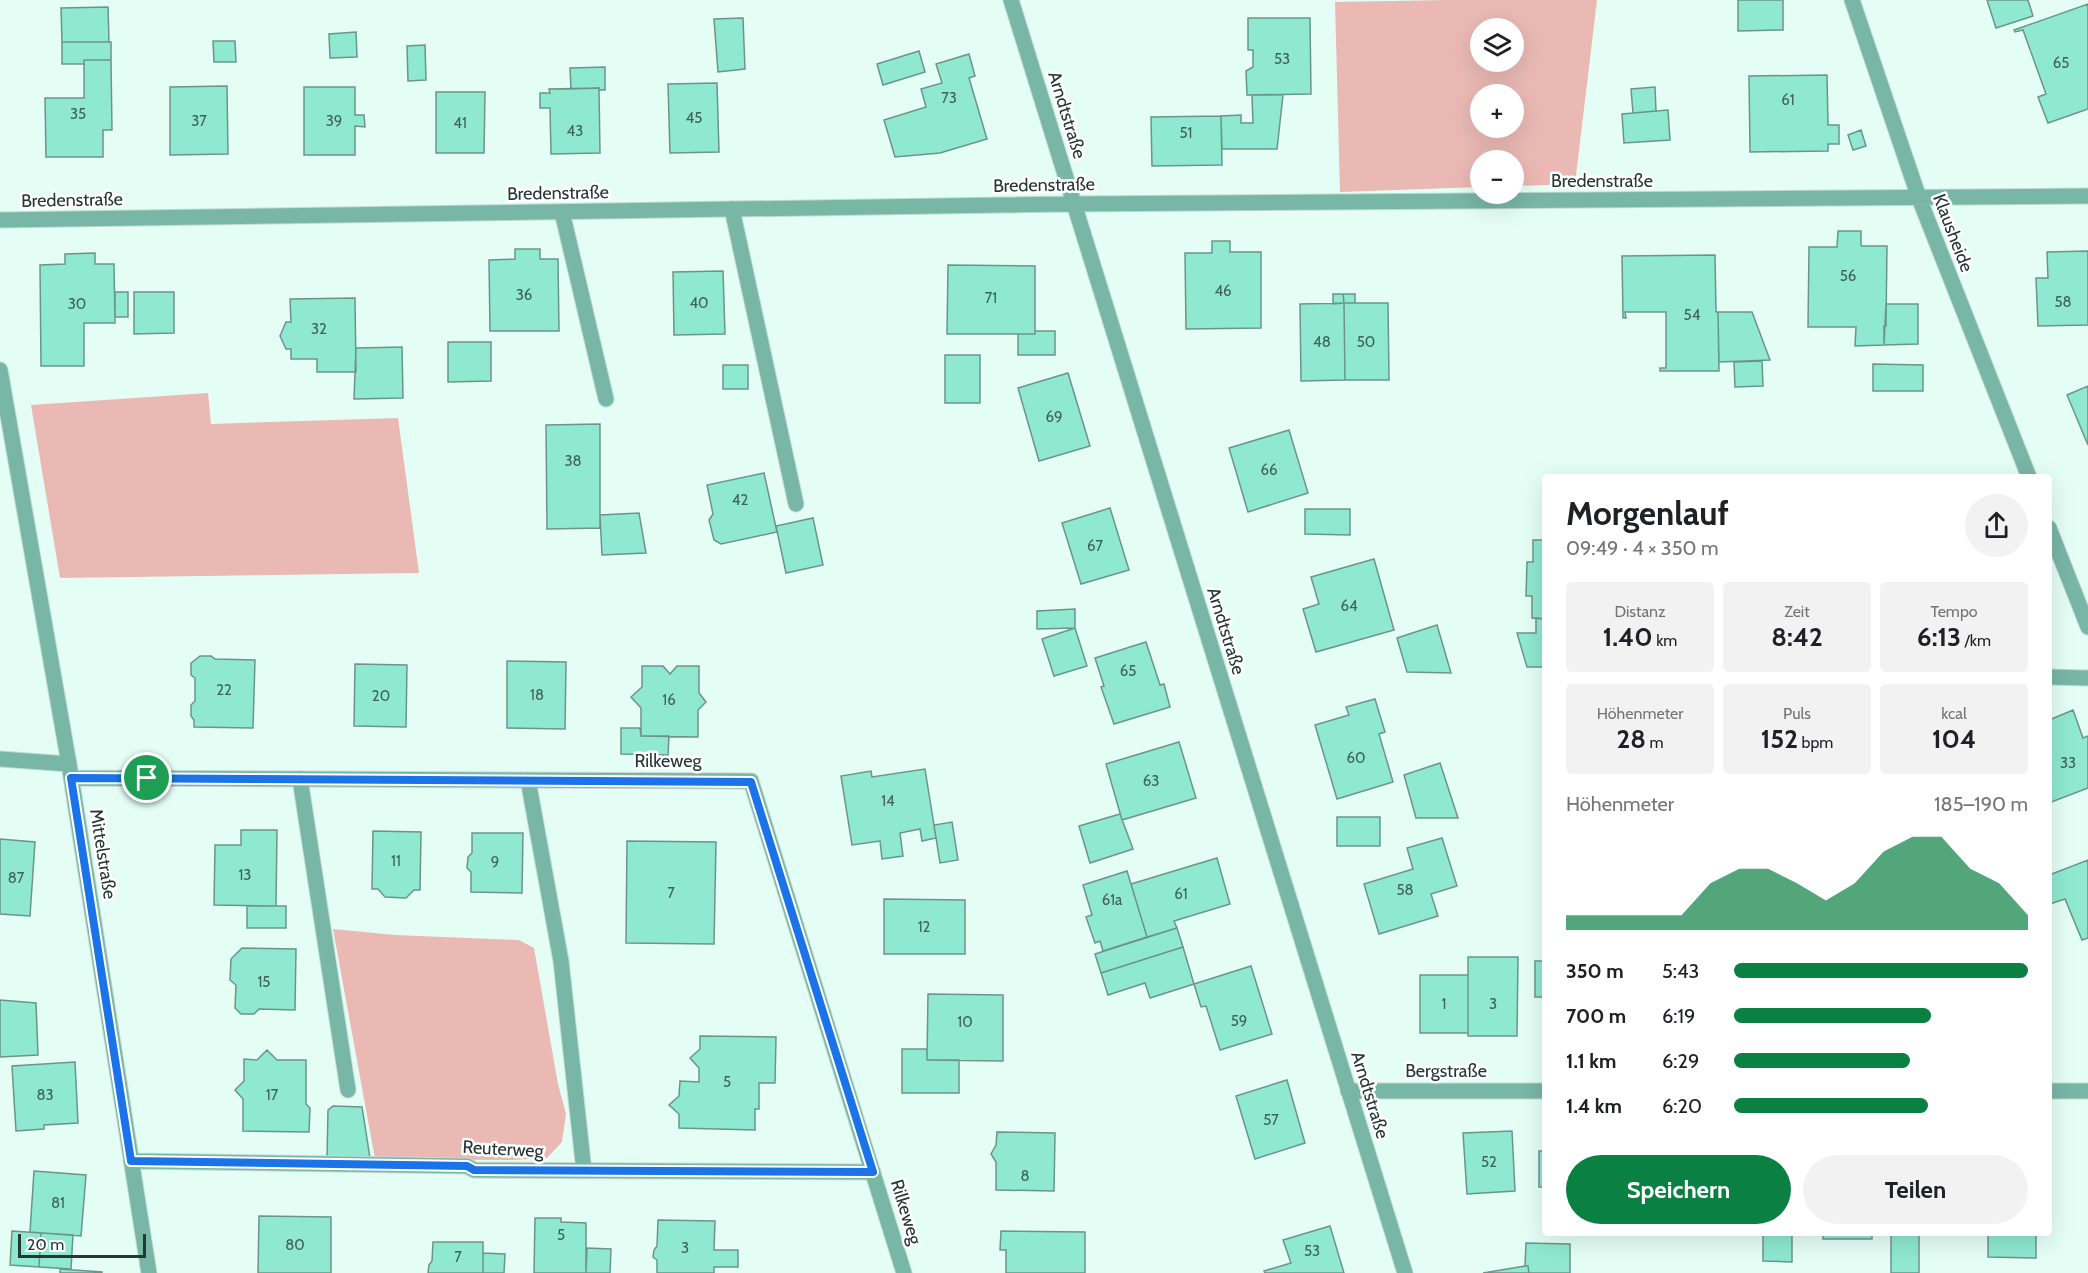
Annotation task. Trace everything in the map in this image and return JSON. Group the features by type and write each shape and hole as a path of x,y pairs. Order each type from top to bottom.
{"street":[{"name":"Arndtstraße","path":"1011,0 1405,1273"},
{"name":"Klausheide","path":"1852,0 1919,198 2028,474"},
{"name":"Bredenstraße","path":"0,220 1074,204 2088,196"},
{"path":"732,209 796,504"},
{"path":"562,212 606,399"},
{"name":"Mittelstraße","path":"0,370 70,771 149,1273"},
{"path":"2052,536 2088,627"},
{"path":"2052,677 2088,678"},
{"name":"Rilkeweg","path":"0,759 70,771 300,779 751,782 904,1273"},
{"path":"300,779 348,1090"},
{"path":"528,780 561,961 584,1171"},
{"name":"Bergstraße","path":"1348,1091 1542,1091"},
{"path":"2052,1091 2088,1091"},
{"name":"Reuterweg","path":"131,1161 467,1166 474,1170 873,1172"}],"shaded area":[{"path":"1597,0 1575,184 1524,186 1524,150 1470,150 1470,187 1340,192 1335,2"},
{"path":"208,393 211,424 398,418 419,573 60,578 31,405"},
{"path":"333,929 395,935 519,940 534,948 558,1084 566,1114 562,1142 547,1158 513,1160 375,1159"}],"building":[{"path":"1738,0 1783,0 1783,30 1738,31"},
{"path":"1987,0 2028,0 2033,16 1996,28"},
{"path":"2088,4 2088,109 2048,123 2038,97 2046,94 2023,30 2015,32 2014,30"},
{"path":"108,7 109,42 62,42 61,8"},
{"path":"743,18 745,69 718,72 714,19"},
{"path":"1248,18 1310,18 1311,94 1247,95 1246,71 1253,67 1253,50 1248,50"},
{"path":"356,32 357,57 330,58 329,34"},
{"path":"213,41 235,41 236,62 214,62"},
{"path":"62,42 111,42 111,60 84,60 84,64 62,64"},
{"path":"425,45 426,80 408,81 407,46"},
{"path":"919,51 925,72 883,85 877,64"},
{"path":"969,54 975,76 969,78 987,139 940,153 895,157 884,120 926,107 921,89 942,83 936,64"},
{"path":"84,60 111,60 112,130 103,130 103,157 46,157 45,98 84,98"},
{"path":"605,67 605,90 599,90 599,88 571,89 570,68"},
{"path":"1827,75 1828,125 1839,125 1839,144 1828,144 1828,151 1750,152 1749,76"},
{"path":"717,83 719,152 670,153 668,84"},
{"path":"227,86 228,154 170,155 170,87"},
{"path":"304,87 355,87 355,115 364,115 365,127 355,126 355,155 304,155"},
{"path":"1655,87 1656,111 1633,113 1631,89"},
{"path":"599,88 600,153 551,154 550,108 540,108 540,93 550,93 549,89"},
{"path":"436,92 485,92 484,153 436,153"},
{"path":"1252,95 1283,95 1277,149 1222,149 1221,116 1241,115 1241,123 1253,123"},
{"path":"1668,110 1670,140 1624,143 1622,114"},
{"path":"1221,116 1222,165 1152,166 1151,117"},
{"path":"1861,130 1866,146 1853,150 1848,135"},
{"path":"1838,231 1861,231 1862,246 1887,246 1884,345 1855,346 1856,327 1808,327 1809,247 1837,247"},
{"path":"1212,241 1230,241 1230,252 1261,252 1261,328 1186,329 1185,253 1212,253"},
{"path":"515,249 540,249 540,259 558,259 559,331 490,331 489,260 515,259"},
{"path":"2088,251 2088,325 2038,326 2036,278 2048,278 2047,252"},
{"path":"95,253 95,264 114,264 115,323 84,323 84,366 41,366 40,265 65,264 65,254"},
{"path":"1715,255 1719,371 1660,371 1660,368 1666,368 1666,312 1625,312 1626,318 1623,318 1622,256"},
{"path":"948,265 1035,266 1035,334 947,334"},
{"path":"723,271 725,334 674,335 673,272"},
{"path":"115,292 128,292 128,317 115,317"},
{"path":"134,292 174,292 174,333 134,334"},
{"path":"1333,294 1343,294 1344,303 1333,304"},
{"path":"1343,294 1355,294 1355,303 1344,303"},
{"path":"355,298 356,372 317,372 317,359 291,359 291,349 286,349 280,336 286,322 291,322 290,299"},
{"path":"1344,303 1345,380 1301,381 1300,304"},
{"path":"1344,303 1388,303 1389,380 1345,380"},
{"path":"1886,304 1918,304 1918,344 1884,345"},
{"path":"1718,312 1752,312 1770,360 1719,362"},
{"path":"1035,331 1055,331 1055,355 1018,355 1018,334 1035,334"},
{"path":"448,342 491,342 491,381 448,382"},
{"path":"402,347 403,398 354,399 356,348"},
{"path":"945,355 980,355 980,403 945,403"},
{"path":"1762,361 1763,386 1735,387 1734,362"},
{"path":"1873,364 1923,365 1923,391 1873,391"},
{"path":"723,365 748,365 748,389 723,389"},
{"path":"1068,373 1090,446 1039,461 1018,388"},
{"path":"2088,386 2088,445 2067,395"},
{"path":"600,424 600,528 547,529 546,425"},
{"path":"1289,430 1308,493 1248,512 1229,448"},
{"path":"764,473 777,532 721,544 714,540 709,520 713,514 707,485"},
{"path":"1110,508 1129,570 1081,584 1062,523"},
{"path":"1305,509 1350,509 1350,535 1305,534"},
{"path":"639,513 646,553 602,555 600,515"},
{"path":"813,518 823,565 786,573 776,526"},
{"path":"1533,540 1542,540 1542,619 1532,618 1532,596 1526,596 1527,562 1533,562"},
{"path":"1374,559 1394,630 1316,652 1303,609 1319,604 1311,577"},
{"path":"1075,609 1075,628 1037,629 1037,611"},
{"path":"1536,618 1542,619 1542,667 1527,667 1517,633 1536,633"},
{"path":"1437,625 1451,673 1407,672 1397,638"},
{"path":"1075,628 1087,666 1054,676 1042,639"},
{"path":"1146,642 1160,685 1164,684 1170,707 1114,724 1101,687 1104,686 1095,658"},
{"path":"200,656 211,656 215,659 255,660 253,728 194,727 191,705 195,701 195,678 191,675 191,663"},
{"path":"507,661 566,662 565,729 507,728"},
{"path":"355,664 407,665 406,727 354,726"},
{"path":"642,666 663,666 670,674 677,666 699,666 699,693 706,702 698,710 698,737 641,736 641,708 631,697 642,687"},
{"path":"1375,699 1385,732 1379,734 1393,782 1337,799 1315,725 1349,715 1346,707"},
{"path":"2073,710 2083,738 2088,736 2088,788 2052,802 2052,719"},
{"path":"621,728 640,728 641,736 669,736 668,755 621,754"},
{"path":"1179,742 1196,798 1122,820 1106,764"},
{"path":"1440,763 1458,818 1416,818 1404,775"},
{"path":"925,769 936,838 922,841 920,829 900,833 903,856 882,859 880,841 852,845 841,776 871,771 872,777"},
{"path":"1120,814 1133,849 1090,863 1079,826"},
{"path":"1337,817 1380,817 1380,846 1337,846"},
{"path":"952,822 958,860 940,863 934,825"},
{"path":"241,830 277,830 276,906 214,905 215,845 241,845"},
{"path":"373,831 421,832 420,890 414,890 406,898 385,897 378,889 372,889"},
{"path":"472,833 523,833 522,893 471,892 471,872 467,868 468,857 472,853"},
{"path":"1442,838 1457,886 1431,894 1438,916 1379,934 1364,884 1413,869 1407,848"},
{"path":"0,839 35,842 30,916 0,914"},
{"path":"627,841 716,842 714,944 626,943"},
{"path":"1217,858 1230,904 1174,921 1177,928 1147,937 1131,884"},
{"path":"2088,860 2088,938 2082,940 2065,899 2052,903 2052,874"},
{"path":"1127,871 1147,937 1103,951 1100,941 1095,943 1086,917 1092,915 1083,885"},
{"path":"884,899 965,900 965,954 884,954"},
{"path":"247,906 286,906 286,928 247,928"},
{"path":"1177,928 1183,947 1101,973 1095,954"},
{"path":"1183,947 1194,984 1150,998 1145,983 1108,995 1101,973"},
{"path":"242,948 296,949 295,1010 259,1009 254,1014 241,1014 235,1008 236,985 230,980 231,959"},
{"path":"1468,957 1518,957 1517,1036 1468,1036"},
{"path":"1535,961 1542,961 1542,997 1535,997"},
{"path":"1251,966 1272,1034 1220,1050 1206,1006 1201,1007 1194,984"},
{"path":"1420,975 1468,975 1468,1033 1420,1033"},
{"path":"928,994 1003,995 1003,1061 927,1060"},
{"path":"0,1000 36,1003 38,1055 0,1057"},
{"path":"700,1036 776,1037 775,1083 759,1083 759,1109 755,1109 755,1130 679,1128 679,1114 669,1105 679,1096 680,1081 699,1082 699,1068 690,1058 700,1049"},
{"path":"902,1049 927,1049 927,1060 959,1060 959,1093 902,1093"},
{"path":"267,1050 277,1060 306,1060 306,1104 310,1108 309,1132 243,1131 243,1099 235,1090 244,1081 244,1059 257,1060"},
{"path":"75,1062 78,1123 44,1125 44,1129 16,1131 12,1066"},
{"path":"1287,1080 1305,1143 1255,1159 1236,1096"},
{"path":"333,1106 362,1107 370,1158 327,1157 328,1110"},
{"path":"1512,1131 1515,1191 1467,1194 1463,1133"},
{"path":"997,1132 1055,1133 1054,1191 996,1190 996,1162 991,1154 996,1145"},
{"path":"1539,1151 1542,1151 1542,1187 1539,1187"},
{"path":"34,1171 86,1175 81,1236 30,1232"},
{"path":"259,1216 331,1217 331,1273 258,1273"},
{"path":"535,1218 561,1218 561,1222 586,1223 586,1273 534,1273"},
{"path":"658,1220 715,1221 714,1250 738,1250 738,1267 714,1267 714,1273 657,1273 657,1260 653,1257 657,1246"},
{"path":"1330,1226 1344,1273 1265,1273 1264,1271 1291,1263 1283,1240"},
{"path":"12,1231 41,1233 39,1267 10,1265"},
{"path":"1001,1231 1085,1232 1085,1273 1006,1273 1006,1250 1000,1250"},
{"path":"41,1233 73,1235 71,1269 39,1267"},
{"path":"1763,1236 1792,1236 1792,1262 1763,1261"},
{"path":"1823,1236 1872,1236 1872,1239 1823,1239"},
{"path":"1891,1236 1919,1236 1919,1273 1891,1273"},
{"path":"1988,1236 2036,1236 2036,1258 1988,1257"},
{"path":"433,1242 483,1242 483,1273 428,1273 432,1261"},
{"path":"1526,1243 1570,1244 1570,1273 1529,1273 1528,1266 1525,1266"},
{"path":"587,1248 611,1249 610,1273 586,1273"},
{"path":"483,1253 505,1254 504,1273 483,1273"},
{"path":"1528,1266 1529,1273 1483,1273"},
{"path":"60,1269 102,1272 102,1273 60,1273"}],"route":[{"path":"71,778 147,778 751,782 873,1172 474,1170 467,1166 131,1161 71,778"}]}
